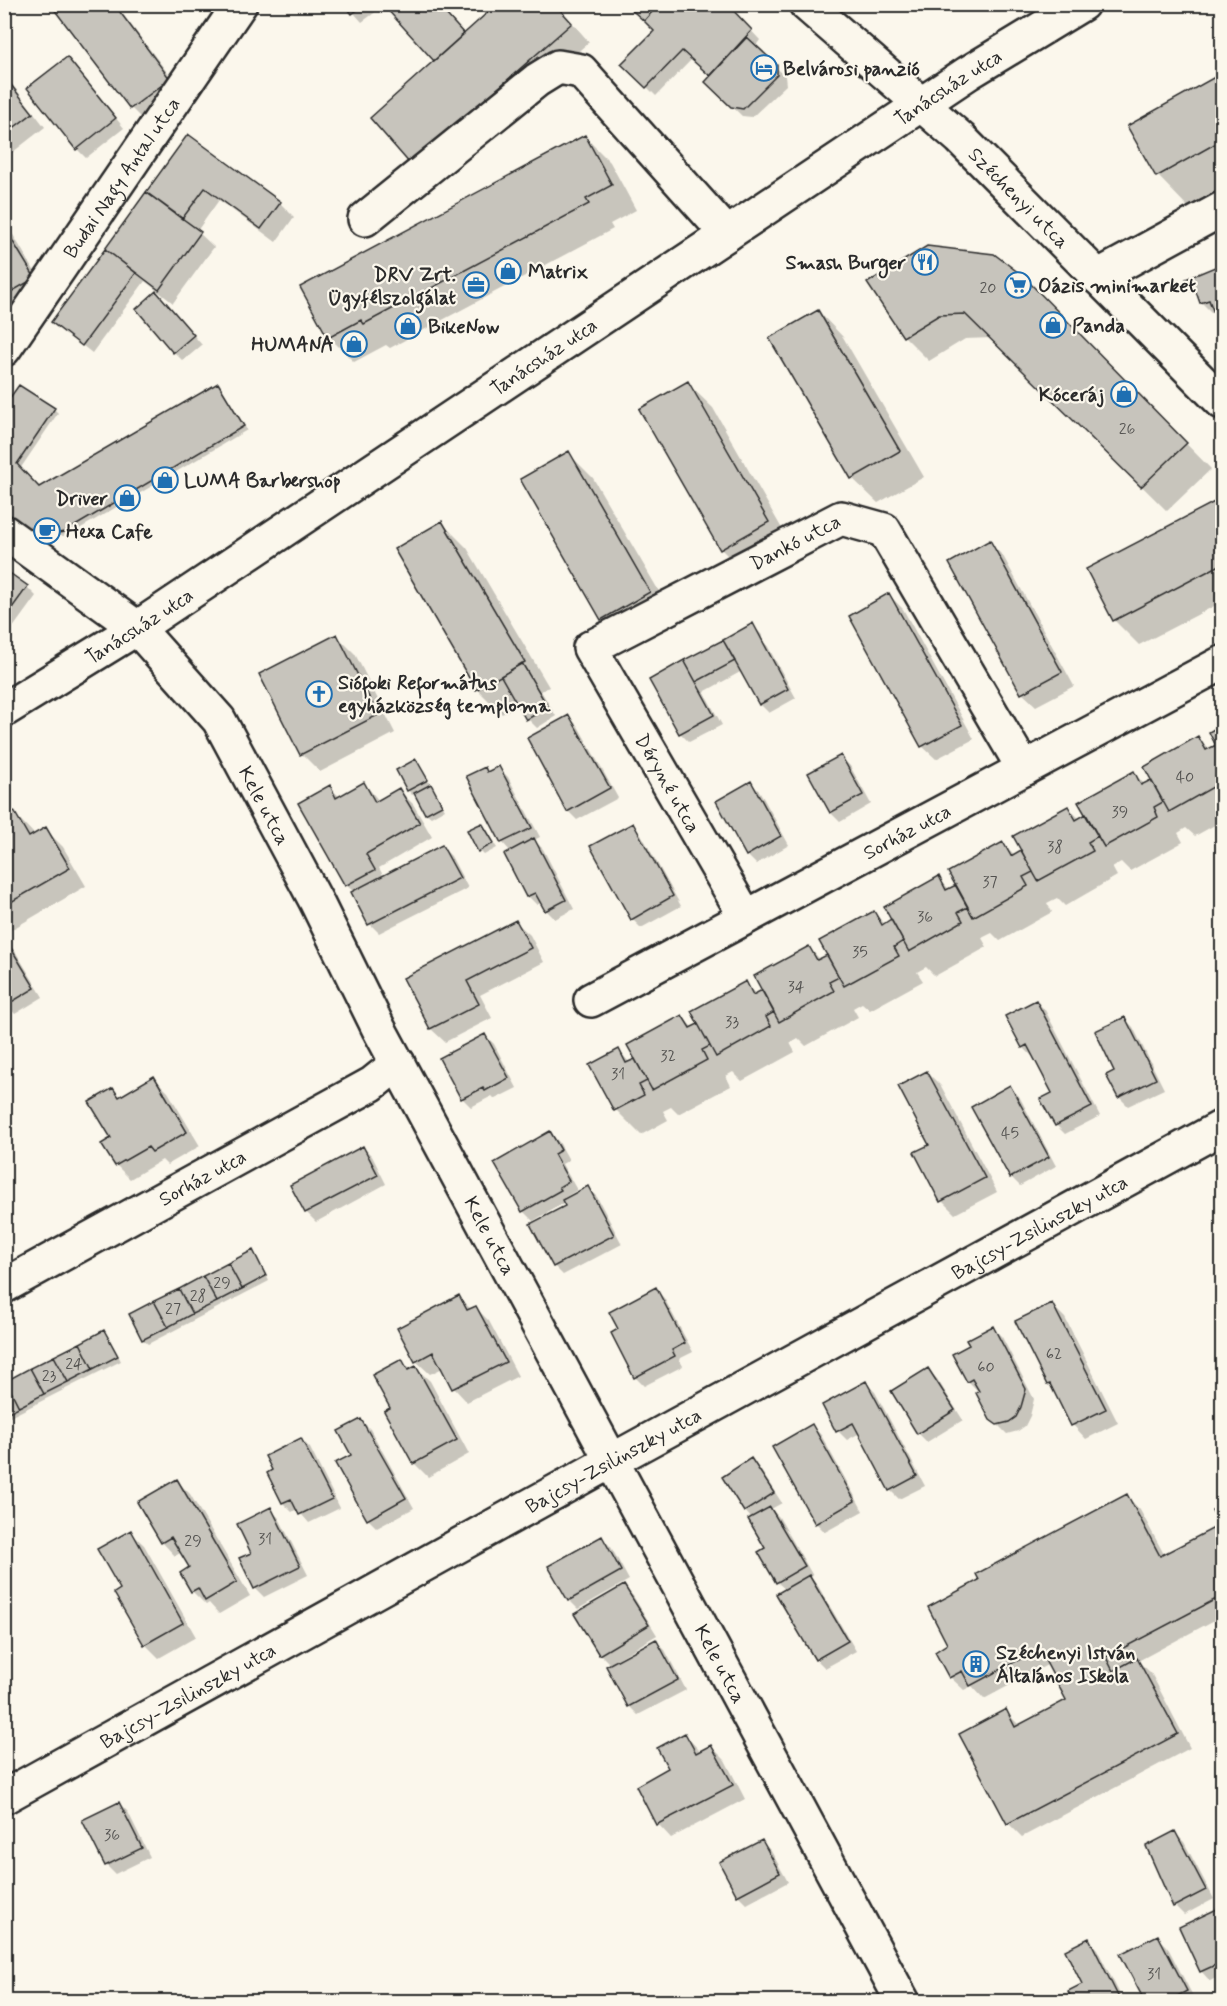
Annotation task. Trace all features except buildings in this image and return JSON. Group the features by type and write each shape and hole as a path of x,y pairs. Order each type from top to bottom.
{"street":[{"name":"Budai Nagy Antal utca","path":"4,349 240,4"},
{"name":"Tanácsház utca","path":"4,710 137,628 968,73 1082,4"},
{"name":"Széchenyi utca","path":"806,5 960,138 1222,402"},
{"path":"365,219 537,80 558,67 581,70 727,234"},
{"path":"1097,277 1222,209"},
{"name":"Dankó utca","path":"590,648 841,518 884,530 1024,769"},
{"name":"Kele utca","path":"4,532 137,628 219,720 316,901 398,1063 903,2001"},
{"name":"Déryné utca","path":"590,648 746,917"},
{"name":"Sorház utca","path":"591,1000 1222,663"},
{"name":"Sorház utca","path":"4,1286 372,1084 398,1063"},
{"name":"Bajcsy-Zsilinszky utca","path":"4,1797 1222,1127"}],"place":[{"name":"Belvárosi panzió","path":"764,68"},
{"name":"Smash Burger","path":"925,262"},
{"name":"Matrix","path":"508,271"},
{"name":"DRV Zrt. Ügyfélszolgálat","path":"476,285"},
{"name":"Oázis minimarket","path":"1018,285"},
{"name":"Panda","path":"1053,325"},
{"name":"BikeNow","path":"408,326"},
{"name":"HUMANA","path":"354,344"},
{"name":"Kóceráj","path":"1124,394"},
{"name":"LUMA Barbershop","path":"165,480"},
{"name":"Driver","path":"127,498"},
{"name":"Hexa Cafe","path":"47,531"},
{"name":"Siófoki Református egyházközség temploma","path":"319,694"},
{"name":"Széchenyi István Általános Iskola","path":"976,1664"}]}
